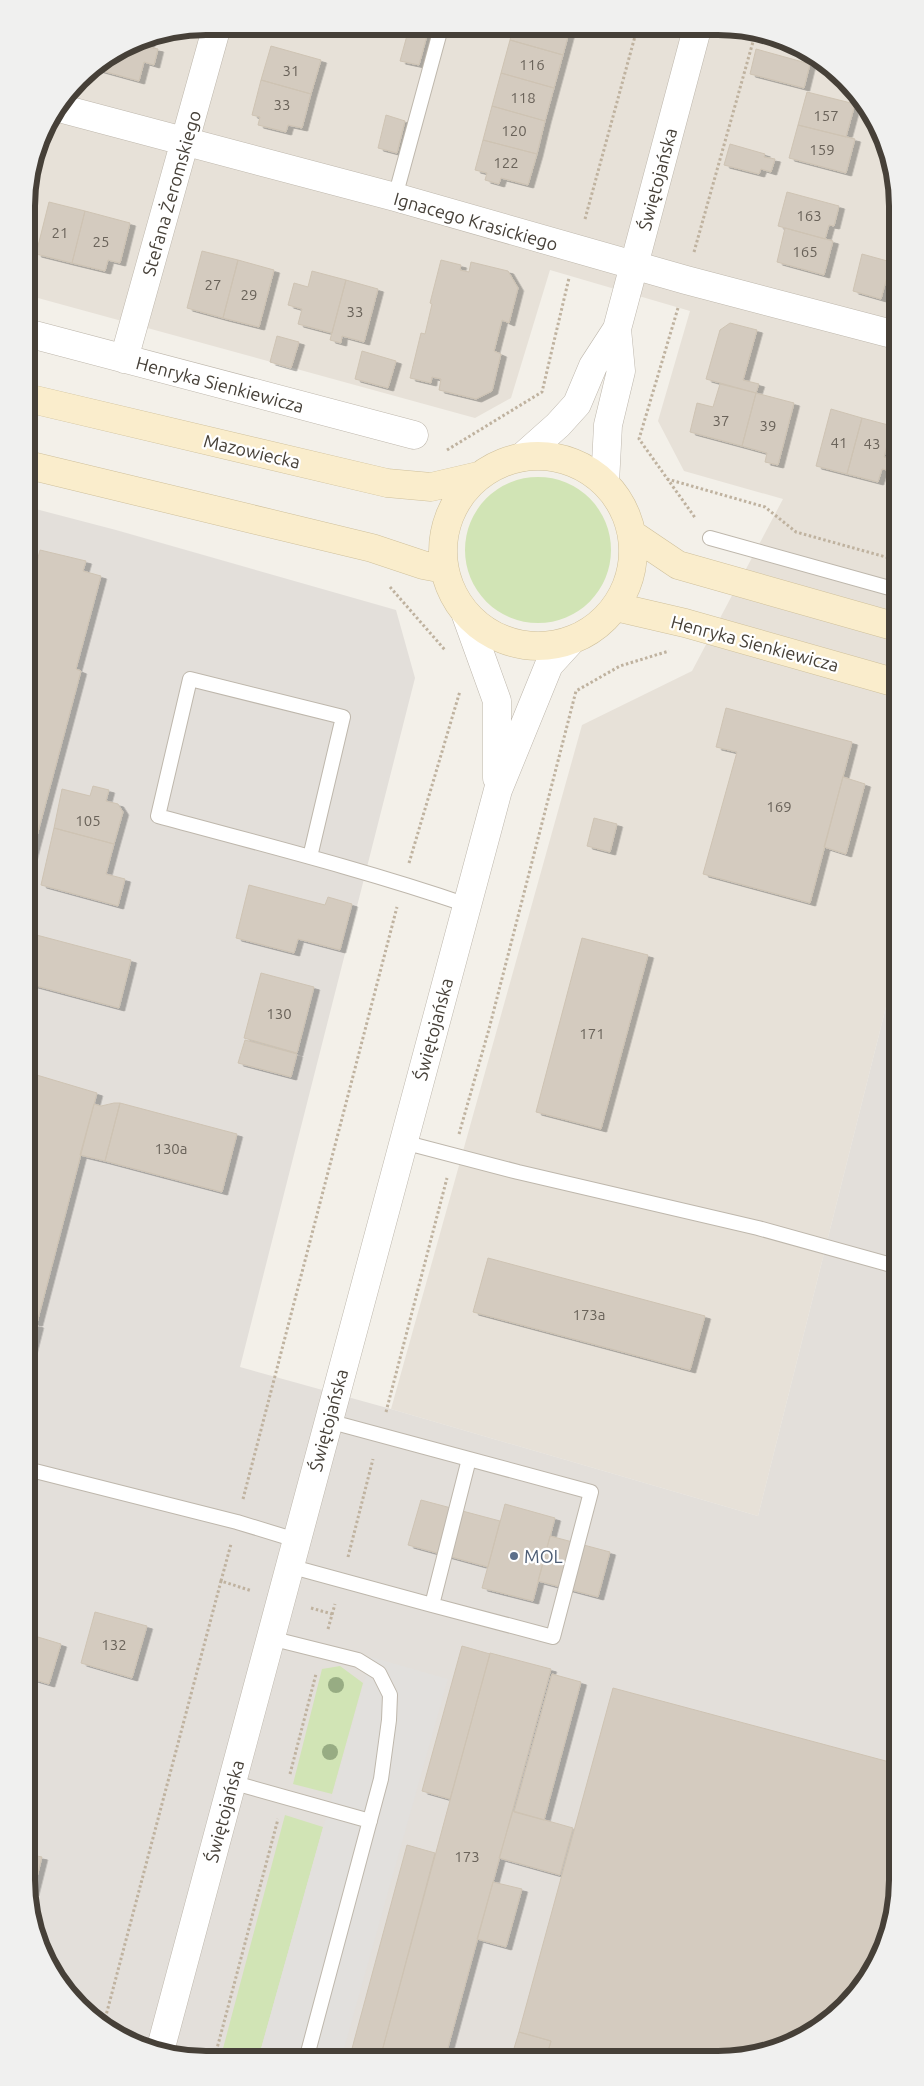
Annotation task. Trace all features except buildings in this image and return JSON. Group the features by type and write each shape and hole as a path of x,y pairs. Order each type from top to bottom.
{"main road":[{"name":"Mazowiecka","path":"35,400 387,483 431,487 478,476"},
{"path":"545,456 567,459 588,469 605,483 619,500 628,520 634,550 630,580 616,607 596,628 570,642 542,648 514,644 488,633 466,615 452,593 444,569 442,543 448,518 460,495 478,476 499,464 522,457 545,456"},
{"path":"35,467 372,548 423,565 444,569"},
{"path":"632,534 678,565 889,625"},
{"name":"Henryka Sienkiewicza","path":"616,607 684,623 889,681"}],"street":[{"name":"Stefana Żeromskiego","path":"124,359 215,35"},
{"name":"Świętojańska","path":"522,457 558,425 577,404 593,366 617,328 695,35"},
{"name":"Ignacego Krasickiego","path":"65,110 395,197 576,250 889,333"},
{"name":"Świętojańska","path":"605,483 608,425 621,371 617,328"},
{"name":"Henryka Sienkiewicza","path":"35,335 414,435"},
{"name":"Świętojańska","path":"466,615 497,701 498,790"},
{"name":"Świętojańska","path":"162,2045 498,790 549,665 570,642"}],"lane":[{"path":"395,197 439,35"},
{"path":"710,538 889,588"},
{"path":"310,857 343,717 190,679 158,816 404,883 467,905"},
{"path":"403,1142 518,1172 758,1228 889,1264"},
{"path":"289,1566 552,1637 591,1492 328,1421"},
{"path":"432,1605 469,1459"},
{"path":"35,1471 237,1522 296,1540"},
{"path":"270,1638 358,1660 379,1672 390,1696 389,1720 381,1779 307,2051"},
{"path":"231,1782 370,1821"}],"path":[{"path":"444,452 542,392 576,250 635,35"},
{"path":"692,260 754,39"},
{"path":"680,301 639,439 710,538"},
{"path":"667,478 765,507 796,532 889,558"},
{"path":"381,585 389,587 451,657"},
{"path":"569,716 576,692 620,666 677,649"},
{"path":"106,2018 404,883 461,687"},
{"path":"216,2051 332,1614 280,1600 222,1581"}],"shaded area":[{"path":"195,35 729,35 752,38 773,44 804,58 822,70 854,102 876,140 888,184 889,206 889,995 758,1516 391,1409 582,725 692,671 783,499 684,471 658,421 690,311 550,270 511,398 475,418 35,297 36,184 44,151 53,130 77,93 93,77 130,53 172,38"},
{"path":"35,509 396,610 415,678 240,1367 758,1516 889,995 889,1891 886,1914 876,1946 866,1966 847,1993 831,2009 794,2033 773,2042 740,2050 195,2051 172,2048 151,2042 111,2022 93,2009 77,1993 64,1975 48,1946 41,1924 36,1902 35,1880"},
{"path":"371,1657 448,1679 343,2051 260,2051"}],"green space":[{"path":"538,477 566,483 578,489 589,499 599,510 605,522 611,550 605,578 599,590 589,601 578,611 566,617 538,623 510,617 498,611 487,601 477,590 471,578 465,550 471,522 477,510 487,499 498,489 510,483"},
{"path":"340,1666 363,1683 332,1794 293,1784 322,1669"},
{"path":"285,1815 323,1827 260,2051 222,2051"}],"place":[{"name":"MOL","path":"514,1556"}]}
